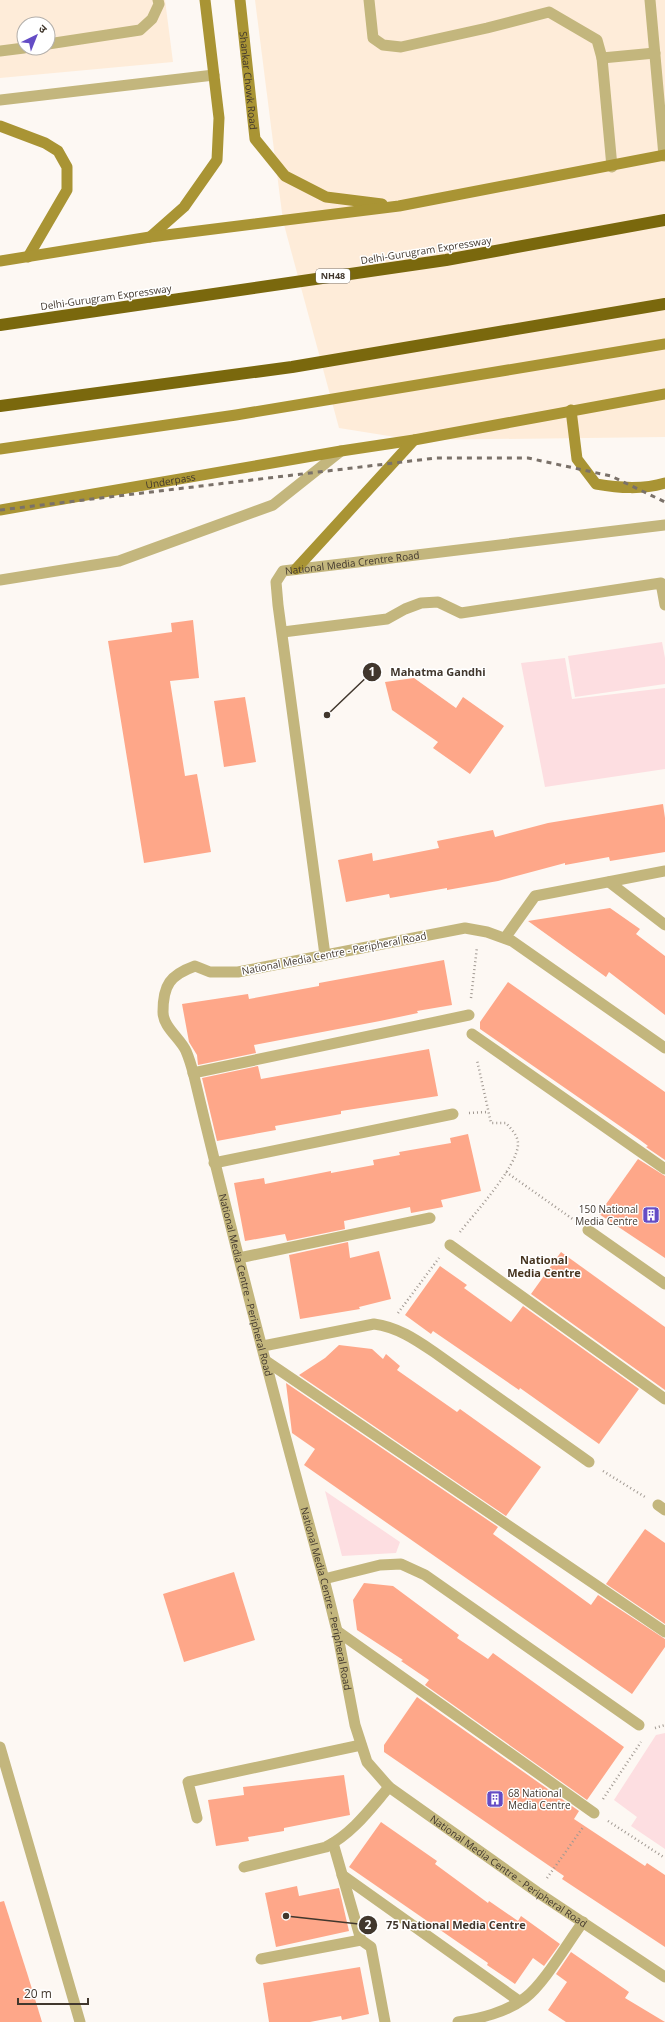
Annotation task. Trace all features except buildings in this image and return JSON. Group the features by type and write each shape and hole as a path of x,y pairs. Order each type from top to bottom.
{"highway":[{"name":"Delhi-Gurugram Expressway","path":"0,325 446,260 665,220"},
{"path":"0,406 292,367 665,304"}],"main road":[{"path":"150,237 184,207 217,160 219,118 205,0"},
{"name":"Shankar Chowk Road","path":"240,0 255,139 285,176 326,197 399,206"},
{"path":"0,126 45,143 58,151 67,167 67,190 28,257"},
{"path":"0,261 150,237 399,206 612,167 665,155"},
{"path":"0,449 236,415 665,344"},
{"name":"Underpass","path":"0,510 341,451 414,440 571,410 615,404 665,394"},
{"path":"571,410 577,459 596,484 621,488 655,486 665,483"},
{"path":"296,569 414,440"}],"street":[{"path":"56,43 140,30 152,19 159,4 158,0"},
{"path":"369,0 373,38 383,45 401,46 487,28 549,12 597,40 602,58 612,167"},
{"path":"650,0 665,155"},
{"path":"0,51 16,49"},
{"path":"602,58 655,53"},
{"path":"0,100 214,75"},
{"path":"0,580 119,561 273,505 341,451"},
{"name":"National Media Crentre Road","path":"325,955 276,582 282,571 665,525"},
{"path":"283,632 387,619 404,609 421,603 438,602 461,613 662,583 665,605"},
{"path":"505,938 535,896 665,871"},
{"path":"609,882 665,925"},
{"name":"National Media Centre - Peripheral Road","path":"665,1048 512,941 465,928 238,972 210,972 195,966 178,972 165,988 163,1014 172,1033 186,1050 193,1073 214,1163 324,1579 337,1632 355,1725 367,1762 389,1787 537,1892 665,1977"},
{"path":"193,1073 469,1015"},
{"path":"472,1034 665,1169"},
{"path":"214,1163 453,1114"},
{"path":"239,1258 430,1218"},
{"path":"588,1230 665,1284"},
{"path":"450,1245 665,1400"},
{"path":"263,1346 374,1324 388,1326 411,1337 434,1352 589,1462"},
{"path":"266,1361 665,1632"},
{"path":"324,1579 380,1565 401,1564 425,1575 639,1725"},
{"path":"337,1632 594,1813"},
{"path":"197,1818 188,1782 361,1745"},
{"path":"0,1747 80,2022"},
{"path":"244,1867 326,1847 343,1838 389,1787"},
{"path":"333,1843 361,1940 370,1947 385,2022"},
{"path":"342,1875 519,2001"},
{"path":"458,2022 507,2009 525,1998 540,1982 583,1922"},
{"path":"261,1959 361,1940"}],"path":[{"path":"469,1015 480,931"},
{"path":"388,1326 506,1172 514,1159 518,1144 514,1131 506,1123 491,1123 472,1034"},
{"path":"506,1172 588,1230"},
{"path":"589,1462 662,1508"},
{"path":"594,1813 665,1858"}],"shaded area":[{"path":"0,0 165,0 173,62 0,78"},
{"path":"255,0 665,0 665,437 414,440 339,428 283,221"},
{"path":"662,642 665,658 665,684 575,697 568,656"},
{"path":"565,658 572,699 665,688 665,769 545,787 521,663"},
{"path":"325,1491 400,1542 396,1553 342,1556"},
{"path":"665,1733 665,1849 631,1826 637,1817 614,1800 656,1735"}],"railway":[{"path":"0,510 436,458 528,458 611,476 665,502"}],"place":[{"name":"Mahatma Gandhi","path":"327,715"},
{"name":"150 National Media Centre","path":"651,1215"},
{"name":"68 National Media Centre","path":"495,1799"},
{"name":"75 National Media Centre","path":"286,1916"}],"district":[{"name":"National Media Centre","path":"544,1266"}]}
